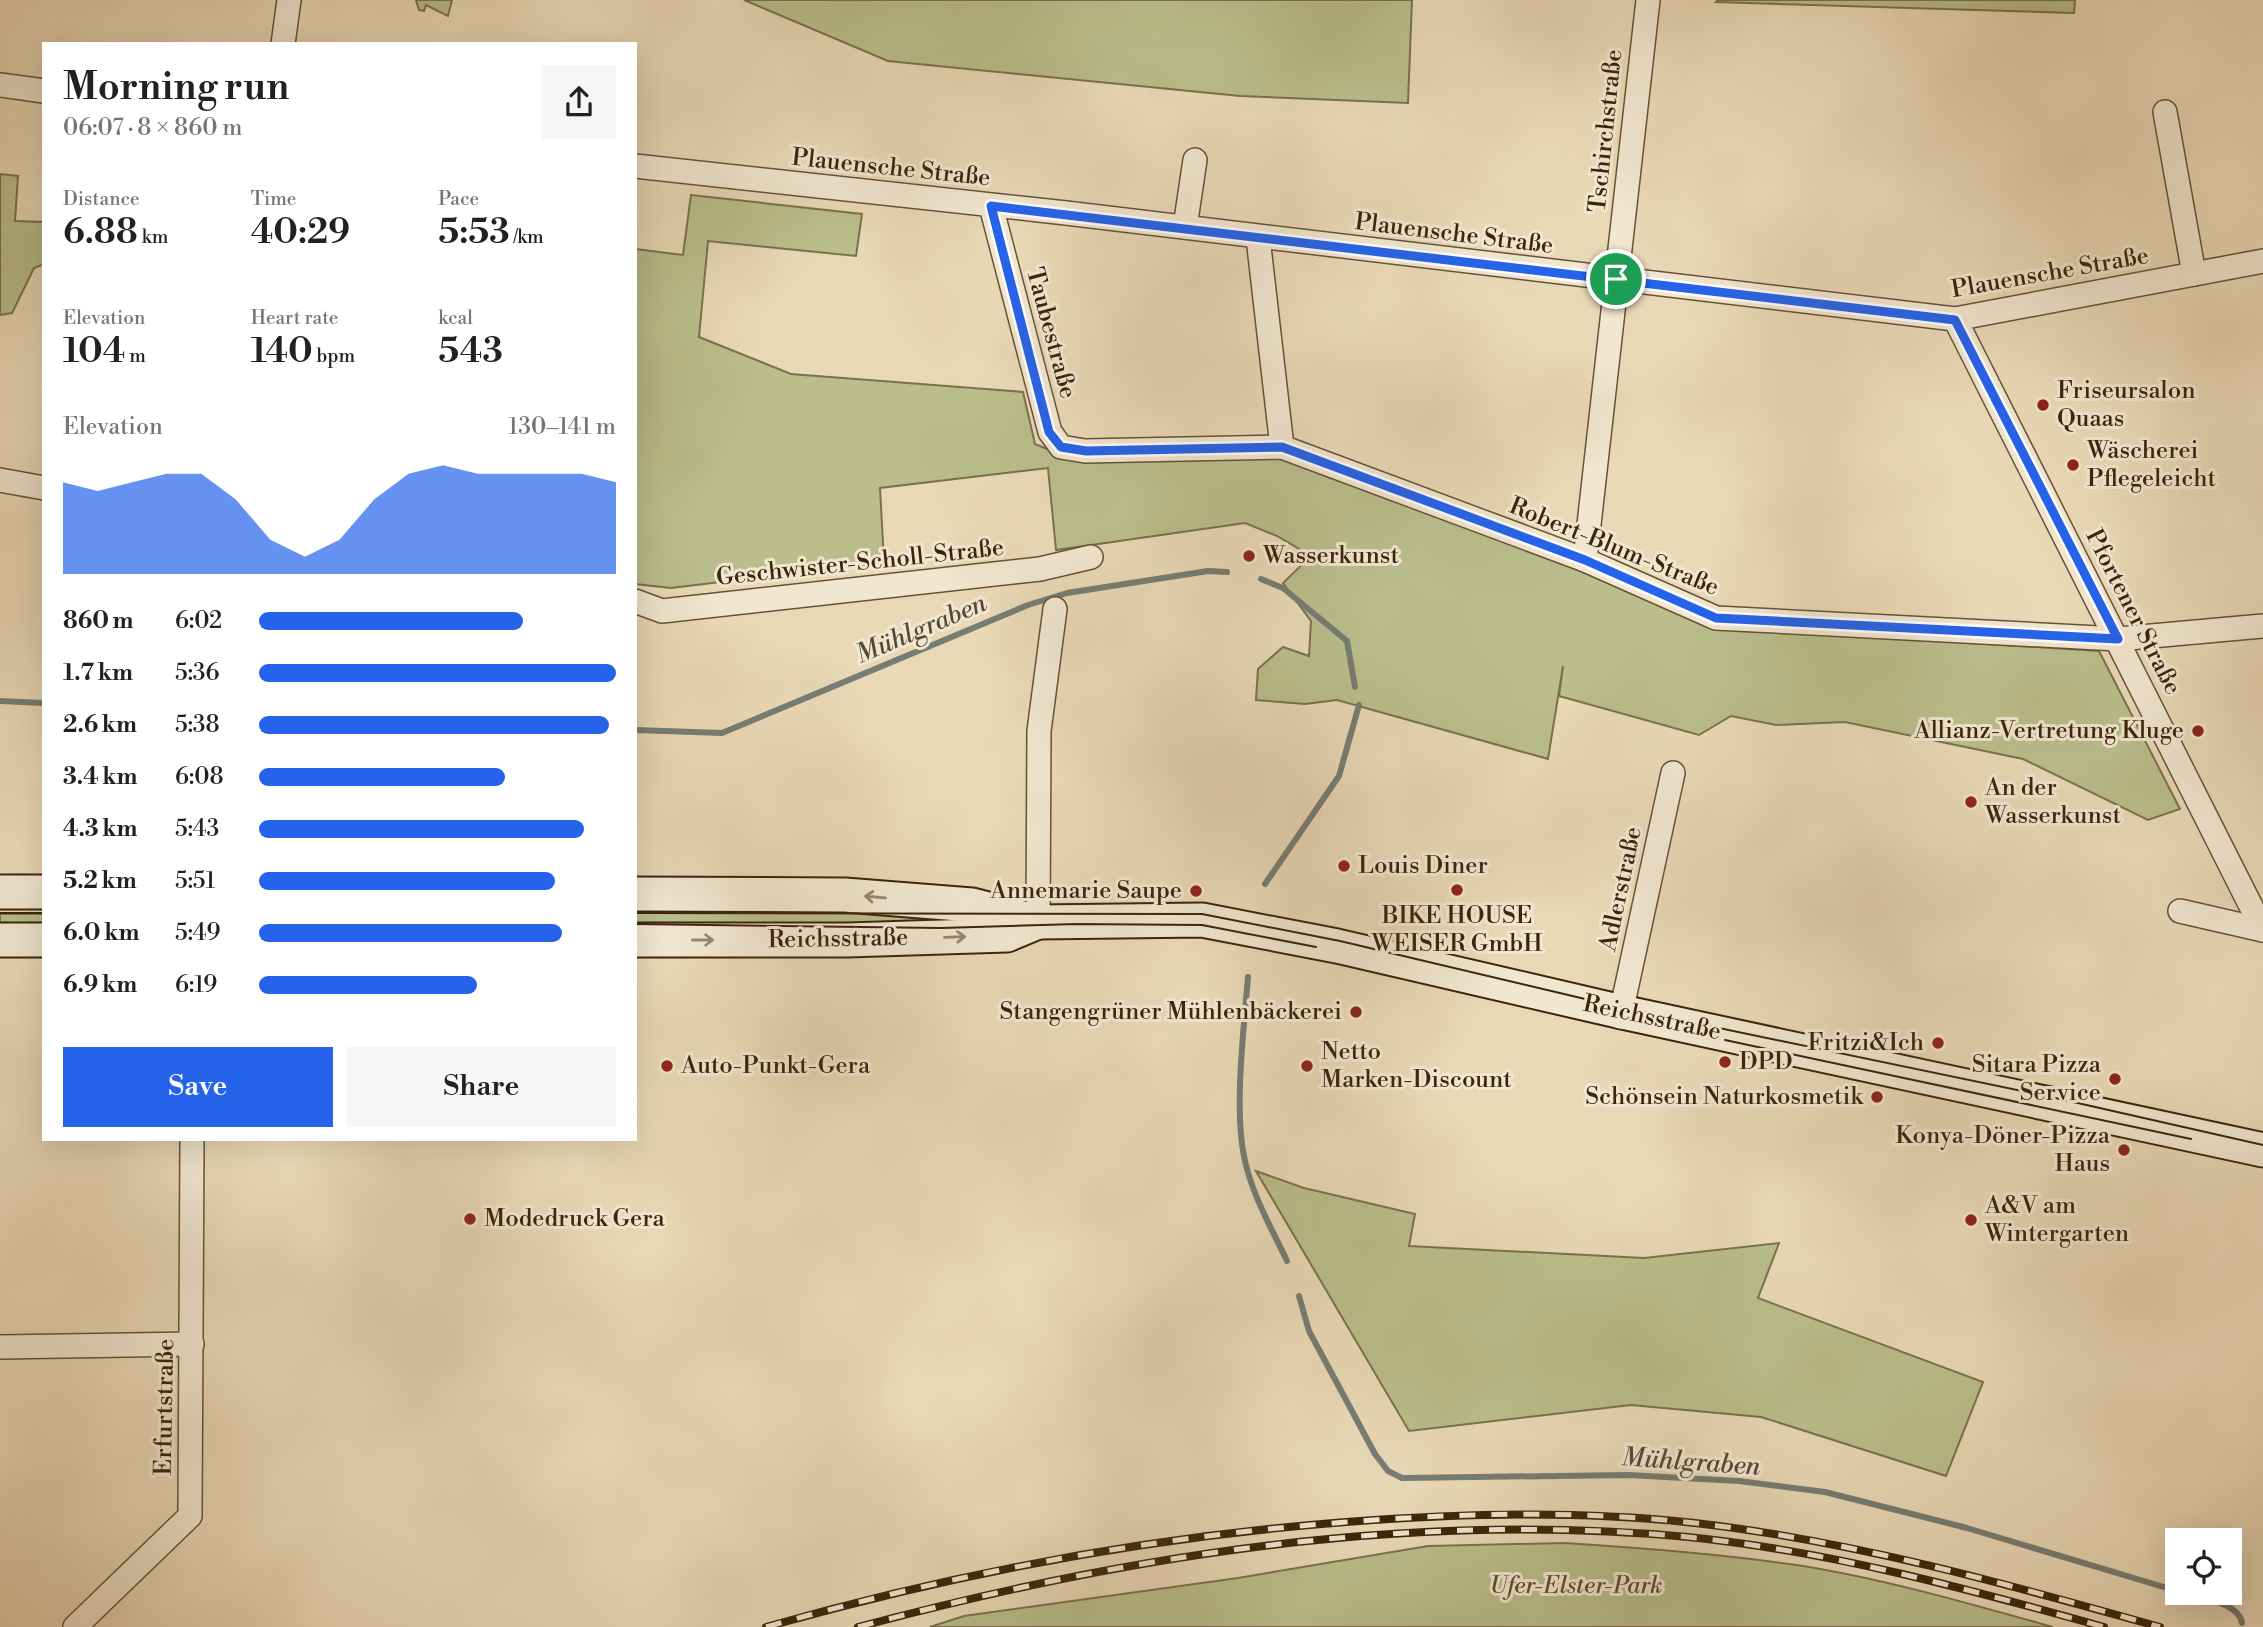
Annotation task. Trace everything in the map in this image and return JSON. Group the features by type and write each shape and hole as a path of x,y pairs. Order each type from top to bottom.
{"main road":[{"path":"0,892 42,892"},
{"name":"Reichsstraße","path":"637,894 845,895 972,905 1038,922 1202,920 1324,943 1621,1014 2263,1150"},
{"name":"Reichsstraße","path":"637,940 847,940 1007,935 1038,922"},
{"path":"0,940 42,940"}],"street":[{"path":"283,42 289,0"},
{"name":"Tschirchstraße","path":"1585,560 1648,0"},
{"path":"0,85 42,91"},
{"path":"2165,112 2194,274"},
{"path":"1185,227 1195,160"},
{"name":"Plauensche Straße","path":"637,166 1185,227 1258,238 1955,320 2263,261"},
{"name":"Taubestraße","path":"991,206 1049,432 1061,447 1086,451"},
{"path":"1258,238 1282,447"},
{"name":"Pfortener Straße","path":"1955,320 2263,930"},
{"name":"Robert-Blum-Straße","path":"1086,451 1282,447 1585,560 1716,618 2118,639 2263,626"},
{"path":"0,480 42,488"},
{"name":"Geschwister-Scholl-Straße","path":"637,602 662,611 1040,569 1091,557"},
{"path":"1038,922 1039,731 1055,609"},
{"name":"Adlerstraße","path":"1621,1014 1673,773"},
{"path":"2180,911 2263,930"},
{"name":"Erfurtstraße","path":"75,1627 190,1516 192,1141"},
{"path":"0,1347 192,1344"}],"green space":[{"path":"416,0 452,0 448,16 426,5 424,11 419,10"},
{"path":"744,0 1412,0 1408,103 1240,96 888,61"},
{"path":"2075,0 2074,13 1716,2"},
{"path":"0,174 18,176 15,221 42,222 42,265 34,268 12,313 0,315"},
{"path":"691,195 862,214 856,256 708,241 699,337 791,374 1023,392 1035,444 1064,456 1280,457 1577,569 1716,627 2099,651 2180,809 2148,820 2023,759 1845,722 1776,725 1731,716 1699,735 1559,696 1563,666 1548,759 1337,700 1305,704 1256,700 1258,669 1283,647 1309,656 1311,621 1283,583 1311,556 1277,536 1245,523 1056,550 1048,468 880,488 884,562 671,588 637,584 637,249 683,255"},
{"path":"637,898 1002,920 637,932"},
{"path":"0,914 42,914 42,932 0,934"},
{"path":"1256,1171 1304,1188 1415,1214 1409,1246 1644,1258 1779,1243 1758,1298 1983,1382 1946,1476 1761,1417 1631,1405 1409,1431"},
{"name":"Ufer-Elster-Park","path":"1564,1543 1684,1552 1803,1566 1898,1585 2053,1627 930,1627 964,1616 1238,1578 1428,1546"}],"waterway":[{"name":"Mühlgraben","path":"637,730 722,733 1028,605 1067,593 1208,571 1227,572"},
{"name":"Mühlgraben","path":"1261,579 1283,588 1347,641 1355,687"},
{"name":"Mühlgraben","path":"0,701 42,703"},
{"name":"Mühlgraben","path":"1265,884 1339,776 1359,705"},
{"name":"Mühlgraben","path":"1248,977 1241,1067 1241,1137 1251,1183 1287,1261"},
{"name":"Mühlgraben","path":"1299,1296 1309,1331 1375,1454 1388,1471 1402,1478 1628,1475 1739,1481 1825,1492 1967,1528 2165,1587"},
{"name":"Mühlgraben","path":"2223,1605 2234,1610 2242,1623"}],"tram line":[{"path":"0,913 42,913"},
{"path":"637,913 1202,914 1340,941 1623,1008 2060,1099 2263,1145"},
{"path":"637,924 941,928 1076,924 1202,925 1316,947"},
{"path":"1725,1040 2191,1139"}],"railway":[{"path":"766,1627 981,1574 1199,1537 1346,1522 1520,1514 1608,1516 1695,1523 1813,1541 1987,1580 2160,1627"},
{"path":"858,1627 960,1601 1166,1560 1270,1545 1374,1535 1479,1530 1583,1530 1741,1543 1898,1573 2104,1627"}],"place":[{"name":"Friseursalon Quaas","path":"2043,405"},
{"name":"Wäscherei Pflegeleicht","path":"2073,465"},
{"name":"Wasserkunst","path":"1249,556"},
{"name":"Allianz-Vertretung Kluge","path":"2198,731"},
{"name":"An der Wasserkunst","path":"1971,802"},
{"name":"Louis Diner","path":"1344,866"},
{"name":"BIKE HOUSE WEISER GmbH","path":"1457,890"},
{"name":"Annemarie Saupe","path":"1196,891"},
{"name":"Stangengrüner Mühlenbäckerei","path":"1356,1012"},
{"name":"Fritzi&Ich","path":"1938,1043"},
{"name":"DPD","path":"1725,1062"},
{"name":"Auto-Punkt-Gera","path":"667,1066"},
{"name":"Netto Marken-Discount","path":"1307,1066"},
{"name":"Sitara Pizza Service","path":"2115,1079"},
{"name":"Schönsein Naturkosmetik","path":"1877,1097"},
{"name":"Konya-Döner-Pizza Haus","path":"2124,1150"},
{"name":"Modedruck Gera","path":"470,1219"},
{"name":"A&V am Wintergarten","path":"1971,1220"}],"route":[{"path":"991,206 1126,220 1616,279 1955,320 2118,639 1716,618 1585,560 1282,447 1086,451 1061,447 1049,432 991,206"}]}
